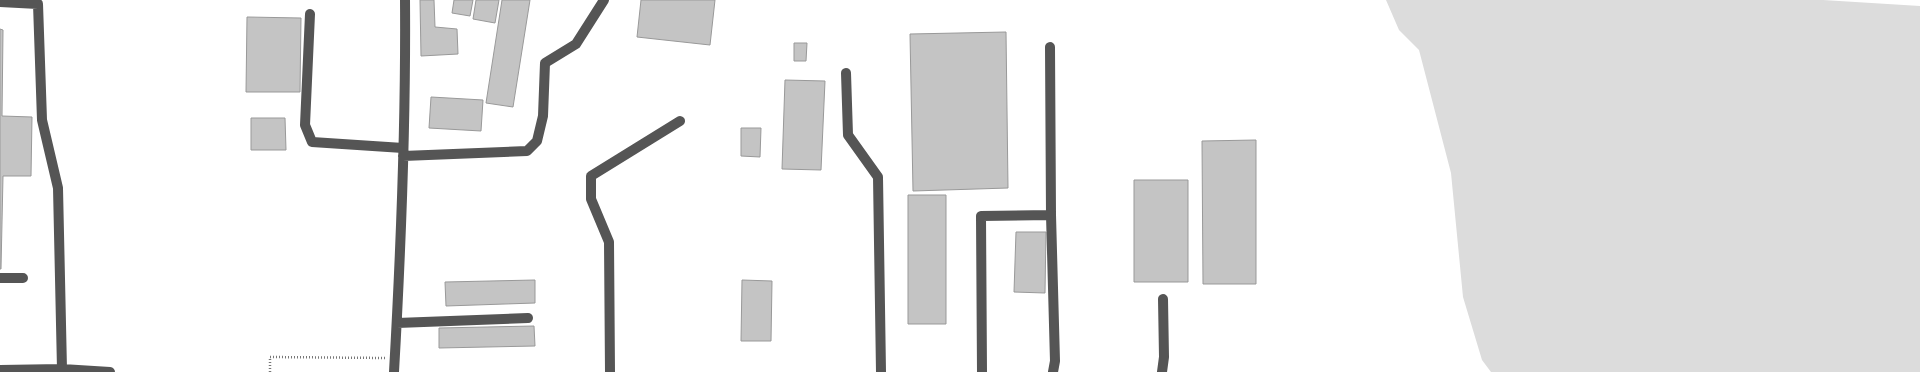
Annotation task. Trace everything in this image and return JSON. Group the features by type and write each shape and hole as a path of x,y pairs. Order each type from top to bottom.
{"street":[{"path":"394,372 403,152 405,0"},
{"path":"310,14 305,125 312,142 403,152 527,151 537,141 543,116 545,62 576,44 604,0"},
{"path":"0,2 38,4 42,120 58,188 62,370"},
{"path":"1050,47 1051,215 1055,361 1053,372"},
{"path":"846,73 848,135 878,177 881,372"},
{"path":"610,372 609,242 591,199 591,176 680,121"},
{"path":"982,372 981,216 1051,215"},
{"path":"0,278 23,278"},
{"path":"1162,372 1164,356 1163,300"},
{"path":"396,323 528,318"},
{"path":"0,370 110,372"}],"path":[{"path":"270,372 270,357 395,358"}],"shaded area":[{"path":"1386,0 1823,0 1920,6 1920,372 1491,372 1482,360 1463,297 1451,173 1419,50 1399,30"}],"building":[{"path":"420,0 434,0 435,27 457,29 458,54 421,56"},
{"path":"454,0 473,0 470,16 452,13"},
{"path":"476,0 499,0 495,23 473,19"},
{"path":"502,0 530,0 513,107 486,103"},
{"path":"641,0 715,0 710,45 637,37"},
{"path":"247,17 301,18 300,92 246,92"},
{"path":"0,29 3,30 2,116 32,117 31,176 3,176 1,269 0,269"},
{"path":"1006,32 1008,188 913,191 910,34"},
{"path":"794,43 807,43 806,61 794,61"},
{"path":"785,80 825,81 821,170 782,169"},
{"path":"431,97 483,100 481,131 429,128"},
{"path":"251,118 285,118 286,150 251,150"},
{"path":"741,128 761,128 760,157 741,156"},
{"path":"1256,140 1256,284 1203,284 1202,141"},
{"path":"1134,180 1188,180 1188,282 1134,282"},
{"path":"908,195 946,195 946,324 908,324"},
{"path":"1016,232 1046,232 1045,293 1014,292"},
{"path":"535,280 535,303 446,306 445,282"},
{"path":"742,280 772,281 771,341 741,341"},
{"path":"534,326 535,346 439,348 439,328"}]}
